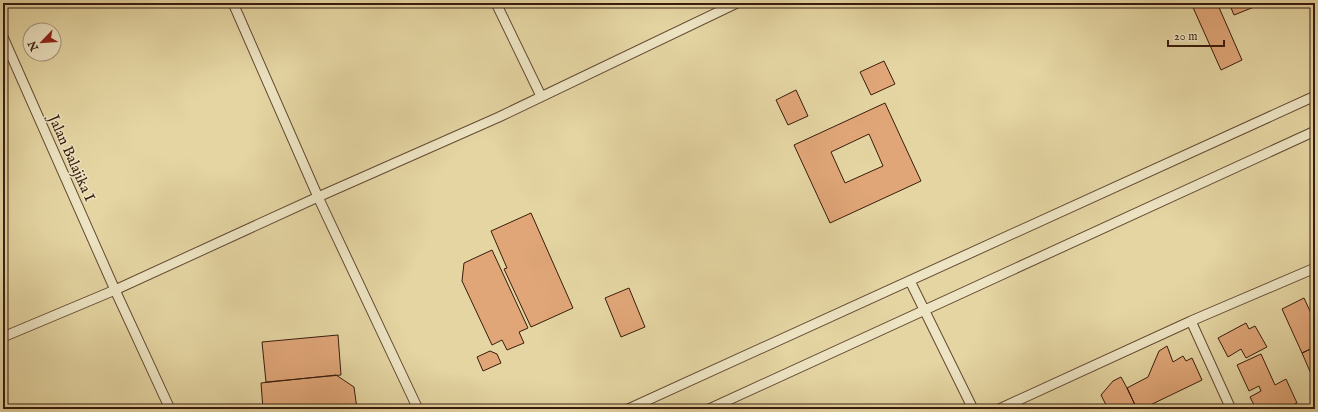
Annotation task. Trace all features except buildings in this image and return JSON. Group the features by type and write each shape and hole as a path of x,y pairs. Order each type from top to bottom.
{"lane":[{"path":"233,3 318,197 418,409"},
{"path":"496,3 541,96"},
{"path":"3,337 115,290 318,197 499,117 736,3"},
{"name":"Jalan Balajika I","path":"3,38 115,290 170,409"},
{"path":"628,409 1315,96"},
{"path":"709,409 1315,131"},
{"path":"1000,409 1017,405 1191,321 1315,268"},
{"path":"910,281 973,409"},
{"path":"1191,321 1231,409"}]}
